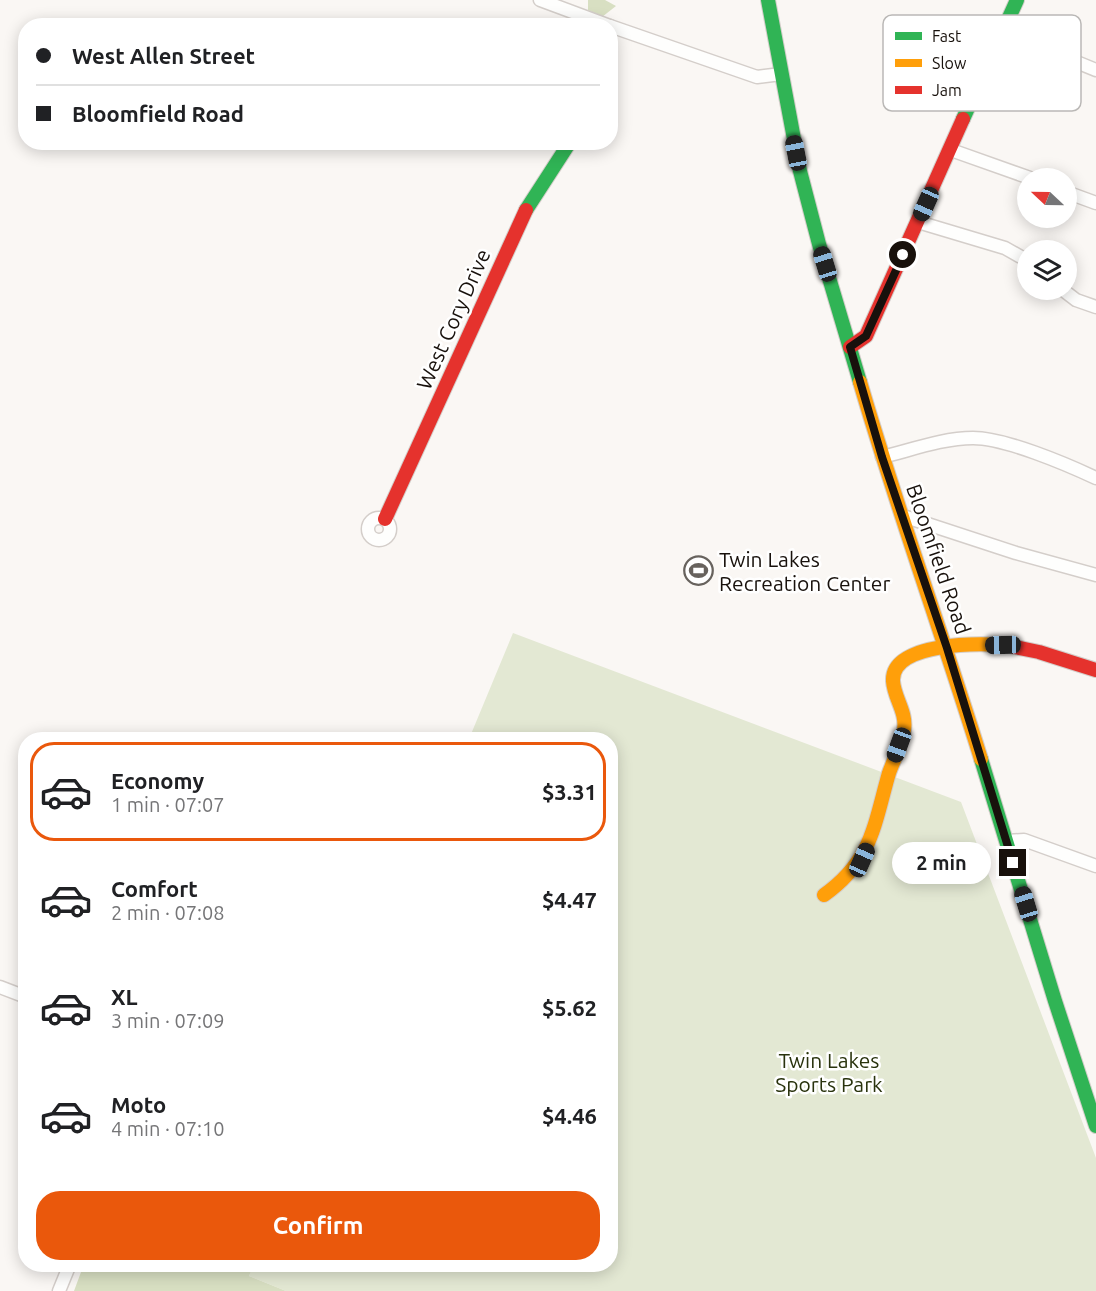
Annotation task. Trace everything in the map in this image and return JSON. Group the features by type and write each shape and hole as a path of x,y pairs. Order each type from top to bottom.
{"street":[{"path":"540,0 588,18"},
{"name":"Bloomfield Road","path":"768,0 800,171 819,244 882,457 947,648 1096,1126"},
{"path":"1010,15 1017,0"},
{"path":"618,29 757,77 781,74"},
{"path":"1081,64 1096,70"},
{"path":"850,347 866,336 968,111"},
{"name":"West Cory Drive","path":"385,519 526,207 565,150"},
{"path":"951,150 1017,173"},
{"path":"1077,196 1096,203"},
{"path":"918,222 1005,248 1017,255"},
{"path":"1076,300 1096,308"},
{"path":"882,457 945,442 980,439 996,441 1055,460 1096,478"},
{"path":"903,516 1016,553 1096,575"},
{"path":"824,895 850,876 862,860 872,836 889,772 905,727 904,713 893,684 896,668 910,655 928,650 1003,645 1096,670"},
{"path":"1006,841 1024,840 1096,866"},
{"path":"0,987 18,994"},
{"path":"59,1291 67,1272"}],"green space":[{"path":"588,0 605,0 616,6 602,17 588,10"},
{"name":"Twin Lakes Sports Park","path":"513,633 961,802 1096,1158 1096,1291 286,1291 249,1276 251,1272 618,1272 618,732 472,732"},
{"path":"81,1272 251,1272 249,1276 286,1291 74,1291"}],"traffic: fast":[{"path":"768,0 800,171 860,382"},
{"path":"1010,15 1017,0"},
{"path":"963,119 967,111"},
{"path":"526,210 565,150"},
{"path":"981,759 1096,1126"}],"traffic: slow":[{"path":"860,382 981,759"},
{"path":"824,895 840,882 862,855 869,841 889,773 902,741 904,717 893,681 896,668 907,659 941,647 980,644 1010,646"}],"traffic: jam":[{"path":"850,347 866,336 963,119"},
{"path":"385,519 526,210"},
{"path":"1010,646 1039,652 1096,670"}],"place":[{"name":"Twin Lakes Recreation Center","path":"698,571"}],"route":[{"path":"903,255 866,336 850,347 882,457 947,648 1013,863"}]}
